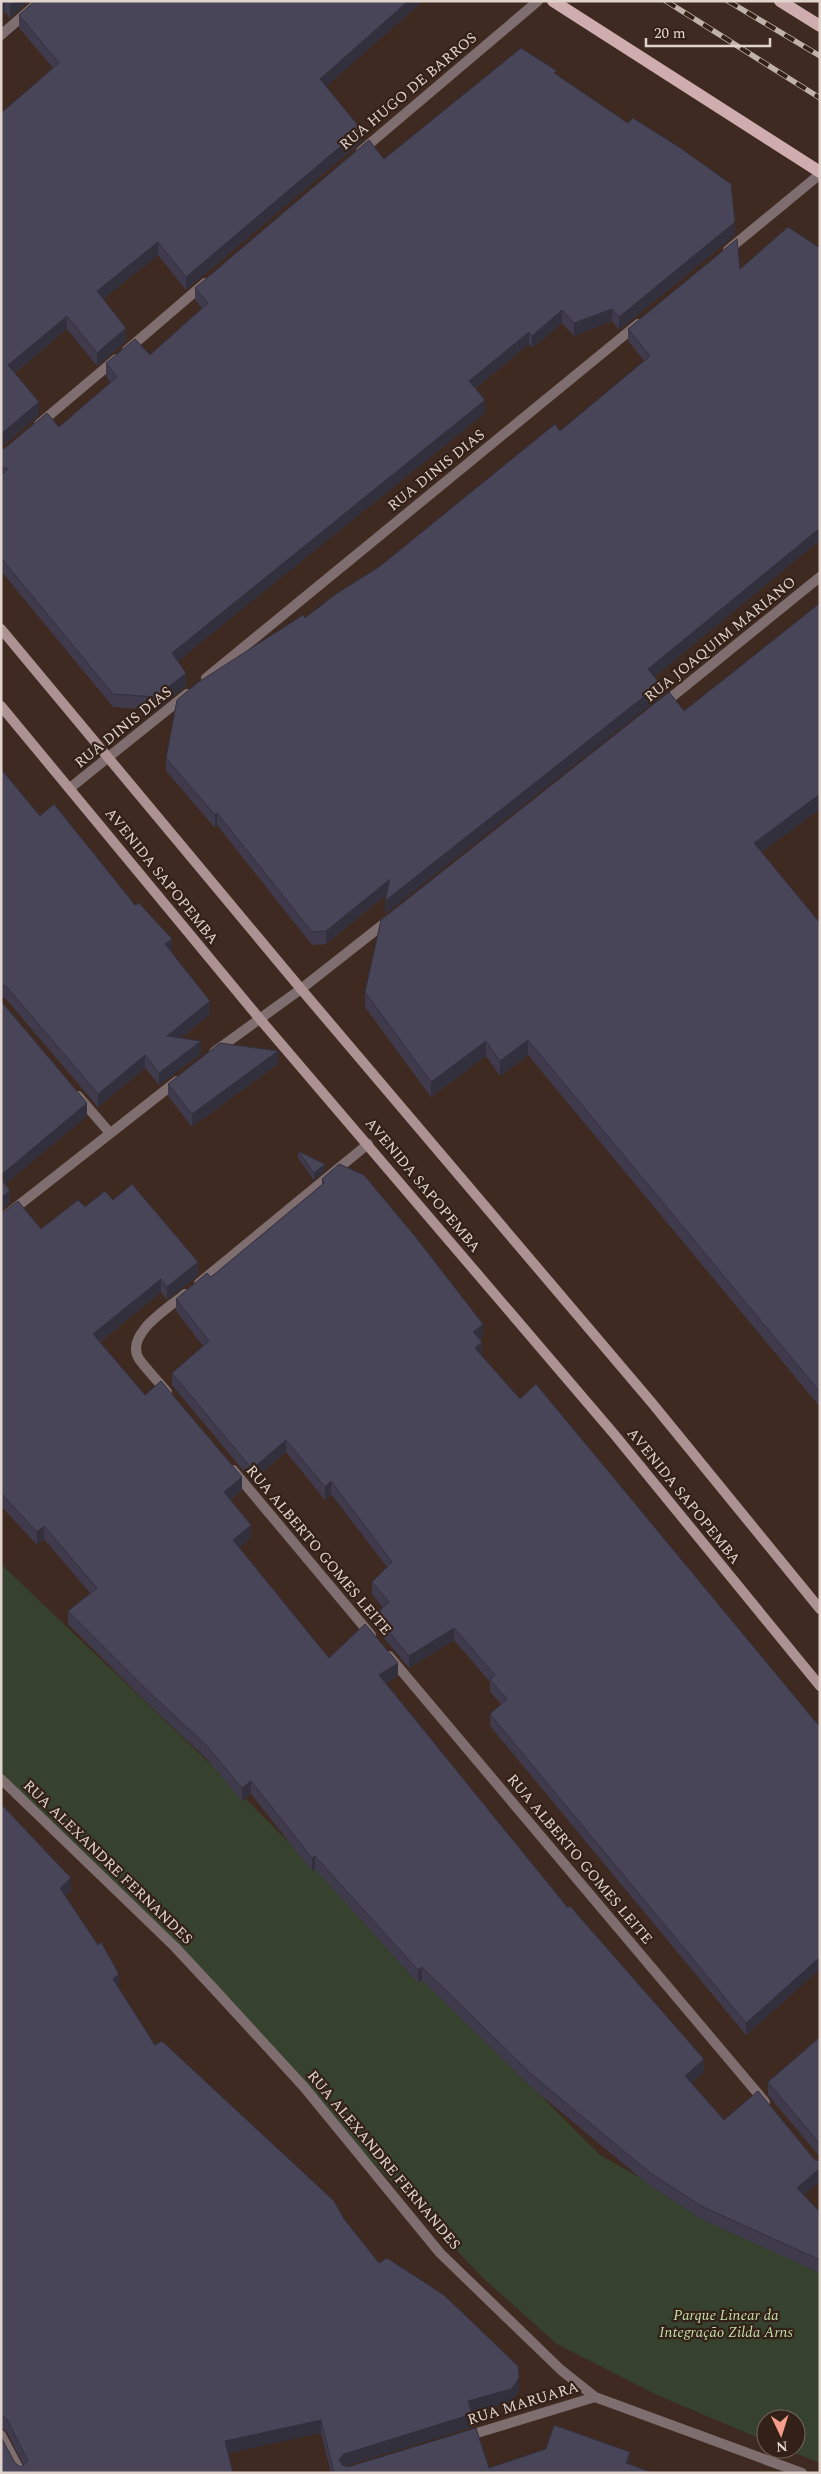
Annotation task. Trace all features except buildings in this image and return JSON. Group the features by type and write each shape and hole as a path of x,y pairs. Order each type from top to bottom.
{"main road":[{"path":"553,1 820,173"},
{"path":"780,1 820,26"},
{"path":"1,629 301,989 479,1197 820,1609"},
{"name":"AVENIDA SAPOPEMBA","path":"1,706 259,1018 602,1419 820,1686"}],"street":[{"path":"1,35 40,1"},
{"name":"RUA HUGO DE BARROS","path":"351,159 538,1"},
{"path":"721,256 820,173"},
{"path":"32,430 214,276"},
{"name":"RUA DINIS DIAS","path":"70,788 645,318"},
{"name":"RUA JOAQUIM MARIANO","path":"653,712 820,577"},
{"path":"206,1058 301,989 395,915"},
{"path":"1,1219 183,1076"},
{"path":"71,1087 110,1133"},
{"path":"176,1402 138,1357 136,1344 142,1330 368,1144"},
{"name":"RUA ALBERTO GOMES LEITE","path":"227,1463 769,2107"},
{"name":"RUA ALEXANDRE FERNANDES","path":"1,1779 175,1947 304,2087 440,2252 561,2370 595,2397 802,2473"},
{"name":"RUA MARUARA","path":"456,2439 595,2397"},
{"path":"1,2435 21,2473"}],"green space":[{"name":"Parque Linear da Integração Zilda Arns","path":"1,1564 221,1774 600,2155 701,2212 820,2262 820,2463 806,2457 806,2409 756,2409 756,2437 657,2395 557,2344 482,2277 1,1772"}],"railway":[{"path":"666,1 820,98"},
{"path":"728,1 820,56"}]}
